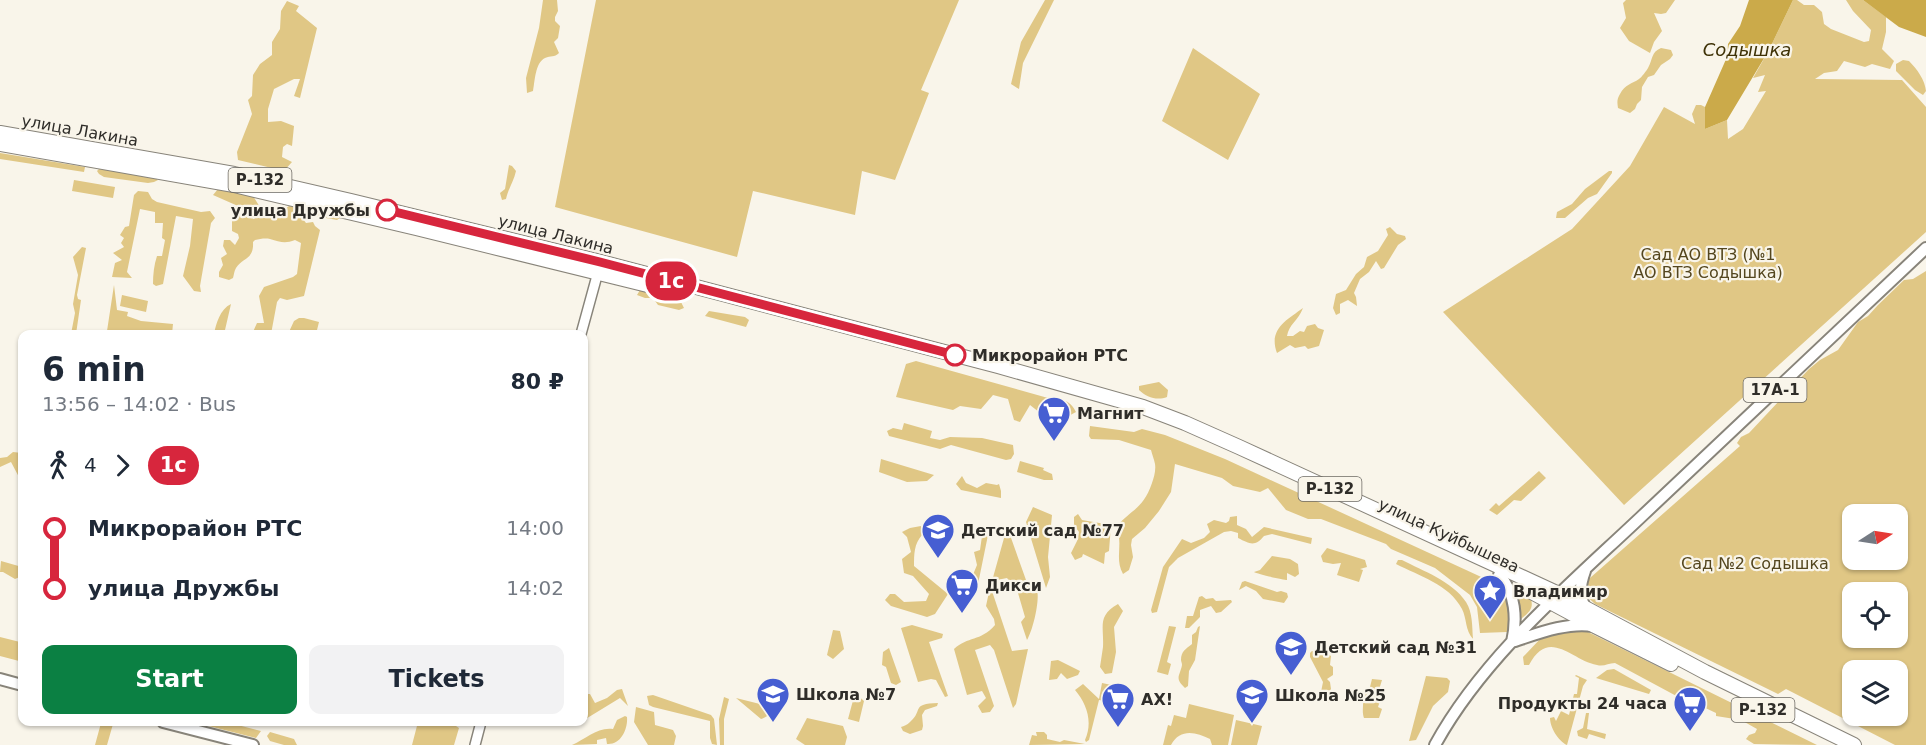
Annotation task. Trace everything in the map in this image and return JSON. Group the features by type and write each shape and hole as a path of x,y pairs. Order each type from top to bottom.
{"highway":[{"name":"улица Лакина","path":"0,133 223,172 351,201 600,262 1098,394"},
{"name":"улица Лакина","path":"0,144 234,185 598,272 965,366"},
{"name":"улица Куйбышева","path":"965,366 1095,401 1180,430 1499,575 1587,610 1854,745"},
{"name":"улица Куйбышева","path":"1098,394 1143,407 1185,423 1555,598 1595,627 1837,745"}],"main road":[{"name":"17А-1","path":"1555,598 1926,248"},
{"path":"1586,569 1581,583 1581,597 1587,610"},
{"path":"1499,575 1511,594 1515,624 1512,642"},
{"path":"1435,745 1458,706 1512,642 1555,598"},
{"path":"1512,642 1538,633 1572,626 1595,627"},
{"path":"0,679 18,684"},
{"path":"179,726 253,745"}],"street":[{"path":"582,330 598,272"},
{"path":"475,745 481,726"}],"green space":[{"path":"543,0 557,0 558,11 555,21 560,26 558,38 554,42 559,53 542,60 536,73 533,91 527,93 526,78 539,28"},
{"path":"596,0 959,0 921,90 929,93 895,180 862,171 855,215 753,191 737,257 555,207"},
{"path":"1045,0 1054,0 1023,63 1019,89 1011,84 1021,42"},
{"path":"1626,0 1675,0 1666,13 1654,13 1662,31 1650,53 1629,41 1620,28 1626,18 1623,3"},
{"name":"Сад АО ВТЗ (№1 АО ВТЗ Содышка)","path":"1793,0 1804,5 1814,5 1822,12 1824,24 1864,42 1869,41 1871,30 1846,0 1863,0 1886,17 1886,32 1882,49 1894,61 1890,69 1872,64 1865,67 1844,61 1837,71 1824,73 1815,79 1902,80 1926,107 1926,232 1624,505 1443,312 1572,229 1630,166 1664,107 1695,124 1692,114 1696,105 1705,107 1705,129 1727,120 1728,139 1743,129 1766,91 1758,92 1765,75 1753,78"},
{"path":"287,1 299,6 296,11 317,28 300,98 294,96 300,79 294,79 274,89 268,109 268,122 281,121 294,126 292,146 287,144 283,147 282,157 292,162 284,171 238,160 237,152 252,114 248,100 252,96 253,75 260,64 272,55 272,42 280,29 281,11"},
{"path":"1193,48 1260,94 1228,160 1162,121"},
{"path":"1661,48 1671,50 1673,55 1661,65 1654,75 1648,77 1642,87 1641,100 1635,109 1630,113 1618,108 1617,102 1622,91 1641,77 1654,54"},
{"path":"1903,60 1909,61 1920,75 1926,91 1923,95 1896,71 1896,64"},
{"path":"0,153 85,167 84,172 0,159"},
{"path":"509,165 516,171 506,199 502,200 500,193 505,189"},
{"path":"99,169 154,177 158,180 148,183 104,177 97,171"},
{"path":"1609,171 1612,173 1597,194 1588,198 1565,218 1556,218 1557,212 1572,204 1585,189"},
{"path":"74,180 115,187 113,198 72,191"},
{"path":"218,189 253,196 266,217 280,213 294,202 338,214 340,218 337,220 315,216 303,219 306,223 313,222 320,230 304,296 287,300 280,298 277,302 272,330 254,330 257,323 264,323 259,296 264,287 297,274 301,243 295,240 280,242 268,239 255,240 252,252 236,268 233,278 229,280 219,277 223,265 221,258 227,254 223,246 224,240 230,240 235,245 239,238 238,234 232,231 232,217 237,214 254,219 259,214 257,211 247,210 213,195"},
{"path":"138,191 148,192 157,202 201,212 210,211 215,218 211,223 200,286 201,292 194,291 183,276 193,219 176,216 163,284 156,286 153,284 153,273 157,256 162,256 165,240 162,238 163,223 155,223 155,212 140,209 127,272 132,278 112,277 115,263 122,260 113,253 124,247 121,243 124,238 120,235 125,227 129,226 134,195"},
{"path":"1390,227 1406,239 1398,245 1384,268 1381,269 1376,261 1369,272 1360,279 1354,293 1357,306 1348,300 1340,304 1340,313 1336,315 1333,308 1336,294 1346,290 1356,274 1364,267 1367,257 1378,251 1388,235 1386,229"},
{"path":"82,247 86,248 77,295 81,300 77,330 72,330 78,275 73,257"},
{"name":"Сад №2 Содышка","path":"1926,271 1926,745 1895,745 1858,726 1908,726 1908,660 1842,660 1842,718 1786,689 1778,694 1595,604 1579,589 1740,446 1737,443 1741,437 1749,433 1809,369 1838,350 1858,322 1868,316 1904,280 1913,279"},
{"path":"114,285 117,310 128,312 127,316 141,321 173,324 172,330 107,330"},
{"path":"640,290 681,302 684,308 679,310 658,305 653,298 637,295"},
{"path":"122,295 148,301 146,312 120,306"},
{"path":"231,304 225,330 215,330 221,313"},
{"path":"1303,308 1287,336 1293,336 1300,331 1304,332 1307,326 1315,324 1324,330 1319,346 1308,349 1305,346 1295,348 1290,345 1277,353 1275,338 1277,331 1285,321"},
{"path":"709,311 745,317 749,320 746,327 705,316"},
{"path":"304,318 319,322 317,330 290,330 294,321"},
{"path":"916,361 1048,398 1064,400 1071,404 1076,412 1063,419 1044,416 1030,405 1020,422 1014,420 1008,399 993,395 981,409 960,406 953,410 896,397 906,364"},
{"path":"1159,382 1168,390 1167,397 1152,398 1139,390 1139,386"},
{"path":"904,423 932,431 930,438 940,440 950,437 982,438 1013,445 1014,454 1011,459 1006,460 951,445 940,449 889,436 887,431 893,428 902,430"},
{"path":"1090,426 1134,432 1142,429 1165,435 1225,459 1503,587 1511,628 1507,632 1480,633 1477,607 1470,595 1435,568 1391,549 1386,544 1321,519 1308,519 1286,510 1268,488 1260,492 1233,486 1222,478 1175,464 1171,492 1145,528 1132,539 1133,557 1129,570 1123,574 1119,562 1119,539 1116,527 1137,508 1149,492 1155,464 1151,450 1119,440 1091,439"},
{"path":"13,452 18,453 18,475 11,462 0,467 0,458 7,457"},
{"path":"881,459 934,475 927,481 907,482 879,472"},
{"path":"1020,461 1044,468 1043,470 1052,474 1053,480 1044,480 1017,472"},
{"path":"1539,471 1546,478 1521,501 1514,500 1497,515 1489,510 1496,503 1499,506"},
{"path":"962,476 966,483 977,488 986,483 999,484 1001,498 961,490 956,484"},
{"path":"1033,507 1052,515 1048,557 1050,577 1046,588 1026,522"},
{"path":"1078,514 1082,520 1111,525 1109,551 1105,553 1104,564 1083,554 1075,560 1071,553 1079,532 1074,525 1074,517"},
{"path":"1237,516 1237,525 1246,529 1252,537 1264,527 1312,538 1311,544 1272,534 1252,543 1238,538 1238,533 1224,532 1178,558 1169,567 1157,612 1152,613 1163,567 1182,539 1191,543 1204,538 1210,532 1207,524 1214,520 1226,523 1230,517"},
{"path":"921,526 922,535 914,553 914,566 948,594 935,614 927,617 891,606 885,600 890,594 895,594 904,602 926,601 929,594 913,576 904,573 902,559 911,552 907,537 902,532"},
{"path":"1006,531 1010,535 1026,580 1037,590 1038,601 1032,629 1027,640 1021,622 1025,617 1018,593 1027,590 1017,591 1007,578 992,581"},
{"path":"988,535 977,589 967,593 965,590 975,588 972,577 977,565 974,552 980,550 982,536"},
{"path":"1327,548 1365,560 1367,567 1360,569 1363,570 1359,582 1337,575 1341,563 1323,562 1321,556"},
{"path":"1272,556 1290,559 1298,564 1299,574 1295,577 1287,573 1287,580 1254,572 1260,570"},
{"path":"1398,560 1437,577 1460,595 1470,611 1473,639 1462,609 1456,600 1433,582 1396,564"},
{"path":"1,561 18,566 18,578 15,579 0,572"},
{"path":"1242,582 1287,593 1288,597 1284,603 1263,599 1256,591 1246,586 1239,590"},
{"path":"1516,590 1532,602 1530,610 1521,619 1515,592"},
{"path":"992,591 1012,651 1028,649 1016,704 1013,708 994,650 990,645 975,650 994,706 990,712 982,713 978,706 986,698 982,691 967,695 954,649 964,642 979,637 995,625 986,606 989,592"},
{"path":"1199,597 1206,599 1213,598 1216,601 1231,600 1232,602 1221,612 1216,613 1211,606 1200,610 1200,617 1189,628 1185,628 1187,616 1193,616"},
{"path":"1118,604 1123,611 1114,627 1116,652 1112,673 1105,674 1100,667 1103,622 1111,608"},
{"path":"912,625 943,634 942,638 929,642 948,696 945,697 936,680 918,682 901,628"},
{"path":"1169,626 1176,627 1167,662 1171,664 1168,675 1157,672"},
{"path":"1200,626 1195,660 1189,671 1188,686 1185,688 1179,679 1181,657 1184,650 1192,644 1192,635"},
{"path":"1578,629 1817,745 1754,744 1746,739 1757,729 1741,720 1716,716 1716,713 1699,705 1695,710 1682,699 1615,663 1597,665 1552,647 1544,648 1529,665 1524,665 1523,657 1542,637"},
{"path":"833,630 840,631 844,649 833,659 827,655"},
{"path":"0,637 18,642 18,661 0,656"},
{"path":"889,648 901,682 896,685 891,683 886,667 882,665 883,652"},
{"path":"1312,651 1324,652 1331,656 1330,665 1333,667 1333,675 1327,679 1331,689 1327,694 1333,700 1327,703 1320,697 1323,682 1310,657"},
{"path":"1058,660 1080,671 1078,675 1067,679 1061,673 1057,679 1049,680 1051,661"},
{"path":"1614,669 1651,690 1649,694 1596,678 1607,670"},
{"path":"1576,675 1587,680 1583,686 1567,745 1555,733 1550,718 1554,717 1556,721 1561,711 1569,715 1574,694 1577,694 1579,678"},
{"path":"1426,676 1447,678 1450,681 1448,692 1433,706 1416,740 1409,741"},
{"path":"1372,679 1382,680 1378,693 1382,695 1378,707 1382,709 1379,718 1364,718 1362,692 1370,687"},
{"path":"1102,683 1131,689 1128,703 1124,705 1099,700 1089,740 1086,742 1088,714 1075,690 1083,684 1099,699"},
{"path":"622,689 628,706 620,698 588,718 588,694 595,703 607,698"},
{"path":"855,693 864,701 859,722 848,719"},
{"path":"653,695 711,715 714,719 717,745 712,744 710,738 710,721 653,707 649,705 647,696"},
{"path":"724,697 729,699 724,719 724,745 720,745 719,719"},
{"path":"736,698 768,706 769,714 761,719"},
{"path":"938,703 937,706 925,710 922,715 922,730 910,734 903,731 901,727 914,718 921,706"},
{"path":"1189,704 1234,715 1228,745 1212,745 1210,739 1189,733 1179,736 1171,745 1163,745 1168,725 1171,726 1174,715 1186,718"},
{"path":"636,707 654,712 655,725 673,730 676,736 674,745 648,745 634,722"},
{"path":"1586,713 1589,713 1587,729 1606,734 1605,739 1589,734 1587,739 1578,736 1577,731 1583,728"},
{"path":"625,716 627,722 625,731 616,742 607,744 606,738 597,740 597,744 572,745 597,732 613,729 617,720"},
{"path":"807,718 843,726 847,737 845,745 805,745 796,739"},
{"path":"1236,720 1262,726 1257,745 1231,745"},
{"path":"100,726 112,726 107,745 95,745"},
{"path":"209,726 242,726 261,731 256,738"},
{"path":"417,726 456,726 459,728 454,745 412,745"},
{"path":"270,732 294,739 297,745 284,745 270,741 267,736"},
{"path":"1036,732 1044,732 1047,739 1085,744 1029,745 1032,735 1037,736"}],"water":[{"name":"Содышка","path":"1749,0 1793,0 1769,50 1727,120 1705,129 1705,107 1727,57 1728,44 1740,26"},
{"path":"1863,0 1926,0 1926,37 1899,27"}],"bus line":[{"name":"1с","path":"387,210 600,262 955,355"}],"place":[{"name":"улица Дружбы","path":"387,210"},
{"name":"Микрорайон РТС","path":"955,355"},
{"name":"Магнит","path":"1054,442"},
{"name":"Детский сад №77","path":"938,559"},
{"name":"Дикси","path":"962,614"},
{"name":"Владимир","path":"1490,620"},
{"name":"Детский сад №31","path":"1291,676"},
{"name":"Школа №7","path":"773,723"},
{"name":"Школа №25","path":"1252,724"},
{"name":"АХ!","path":"1118,728"},
{"name":"Продукты 24 часа","path":"1690,732"}]}
